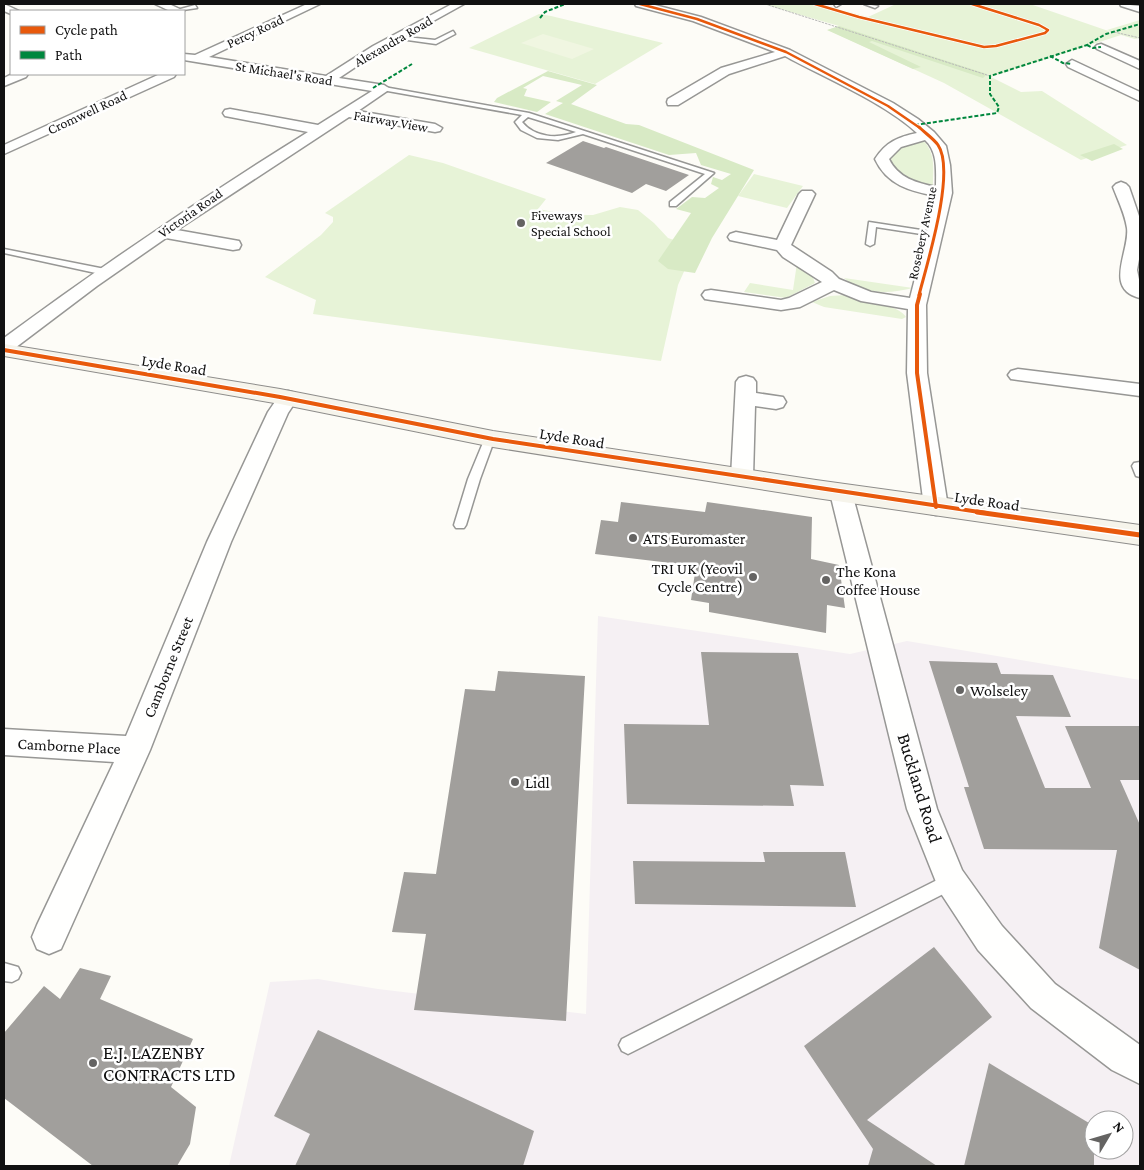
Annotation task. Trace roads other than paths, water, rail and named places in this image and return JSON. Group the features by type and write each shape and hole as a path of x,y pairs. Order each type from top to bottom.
{"street":[{"path":"160,4 176,10"},
{"name":"Percy Road","path":"193,59 315,4"},
{"name":"Alexandra Road","path":"328,80 396,38 460,4"},
{"name":"Rosebery Avenue","path":"640,4 697,19 786,52 888,106 929,135 939,146 944,165 944,193 917,305 917,373 936,507"},
{"path":"1126,4 1140,9"},
{"path":"1101,47 1140,66"},
{"path":"673,102 725,71 786,52"},
{"name":"St Michael's Road","path":"193,59 384,89"},
{"path":"1072,64 1140,97"},
{"path":"4,82 20,75"},
{"name":"Cromwell Road","path":"4,150 168,75"},
{"name":"Victoria Road","path":"4,349 105,272 245,175 384,89"},
{"path":"230,113 320,130"},
{"name":"Fairway View","path":"347,113 435,128"},
{"name":"Rosebery Avenue","path":"929,135 898,141 888,149 882,159 885,170 900,181 919,189 944,193"},
{"path":"1121,187 1138,227 1128,270 1131,285 1140,293"},
{"path":"782,202 803,200 782,246"},
{"path":"162,232 232,245"},
{"path":"736,238 782,246 789,253 821,273 833,283 867,297 917,305"},
{"path":"711,295 738,291 781,305 794,303 833,283"},
{"name":"Lyde Road","path":"4,349 288,398 490,438 841,493 1140,534"},
{"path":"1018,375 1140,390"},
{"path":"742,477 746,390 776,402"},
{"name":"Camborne Street","path":"48,936 135,750 219,542 278,412 288,398"},
{"name":"Buckland Road","path":"841,493 922,809 951,881 990,938 1042,996 1125,1058 1140,1066"},
{"name":"Camborne Place","path":"4,742 135,750"}],"lane":[{"path":"867,4 875,6"},
{"path":"396,38 436,42 453,33"},
{"path":"384,89 527,114 710,173 673,204"},
{"path":"527,114 518,122 522,128 545,137 559,139 583,132"},
{"path":"870,244 872,220 934,234"},
{"path":"5,253 105,272"},
{"path":"460,525 474,479 490,438"},
{"path":"1140,466 1138,466 1140,472"},
{"path":"628,1045 951,881"}],"place":[{"name":"Fiveways Special School","path":"521,223"},
{"name":"ATS Euromaster","path":"633,538"},
{"name":"TRI UK (Yeovil Cycle Centre)","path":"753,577"},
{"name":"The Kona Coffee House","path":"826,580"},
{"name":"Wolseley","path":"960,690"},
{"name":"Lidl","path":"515,782"},
{"name":"E.J. LAZENBY CONTRACTS LTD","path":"93,1063"}]}
